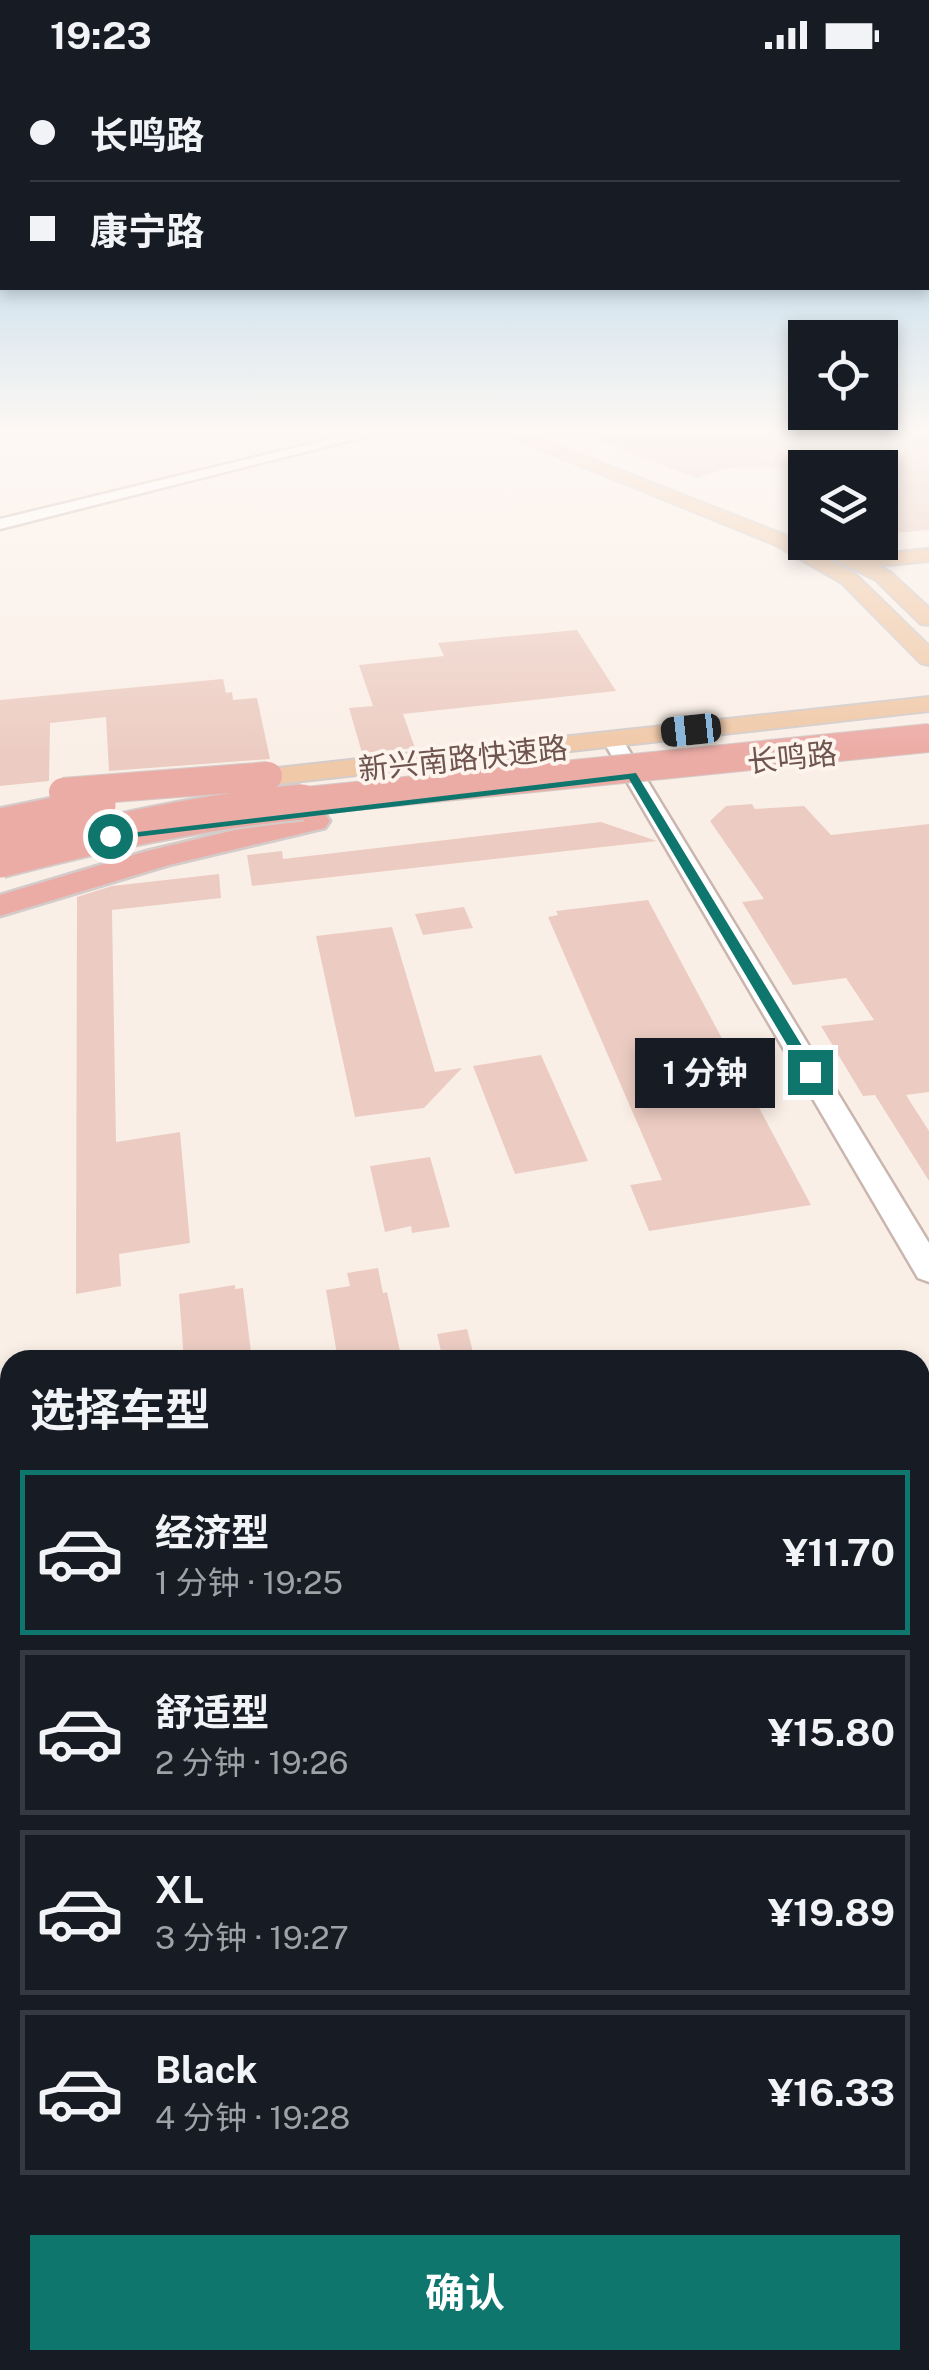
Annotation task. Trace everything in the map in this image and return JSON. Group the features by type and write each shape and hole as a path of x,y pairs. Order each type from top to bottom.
{"highway":[{"name":"新兴南路快速路","path":"0,826 94,806 355,770 929,706"},
{"name":"新兴南路快速路","path":"0,860 120,829 221,810 929,741"},
{"path":"0,799 355,770"},
{"path":"0,906 159,858 314,820 576,774"}],"main road":[{"path":"774,538 851,570 883,576 929,619"},
{"path":"898,547 929,544"},
{"path":"851,570 929,556"},
{"path":"929,556 910,565 914,580 929,592"},
{"path":"837,560 851,570 929,658"},
{"name":"长鸣路","path":"0,810 261,776 929,706"},
{"name":"长鸣路","path":"0,850 929,741"},
{"path":"0,871 257,817"}],"street":[{"path":"612,739 929,1270"}],"building":[{"path":"577,630 616,691 403,714 415,748 362,753 349,708 373,706 359,665 444,656 438,643"},
{"path":"223,679 226,693 232,692 233,700 257,698 270,759 109,771 106,717 50,723 49,781 0,786 0,700"},
{"path":"752,804 755,809 804,806 831,835 929,824 929,1092 906,1095 929,1131 929,1181 875,1095 863,1096 821,1026 874,1020 846,978 793,985 742,902 764,899 710,821 726,806"},
{"path":"601,822 657,841 252,886 247,855 282,851 283,859"},
{"path":"219,874 221,898 112,910 116,1142 180,1132 190,1243 119,1254 121,1286 76,1294 77,897 112,886"},
{"path":"648,900 811,1205 649,1231 630,1185 662,1180 548,917 558,915 556,911"},
{"path":"464,907 473,928 423,935 415,914"},
{"path":"392,927 435,1072 462,1068 424,1108 355,1117 316,936"},
{"path":"541,1055 588,1161 515,1174 473,1066"},
{"path":"430,1157 450,1227 412,1233 411,1226 385,1232 370,1166"},
{"path":"378,1268 400,1350 336,1350 326,1290 350,1286 347,1273"},
{"path":"235,1285 235,1289 243,1288 251,1350 183,1350 179,1294"},
{"path":"467,1329 472,1350 441,1350 437,1334"}],"route":[{"path":"110,836 632,775 810,1072"}]}
